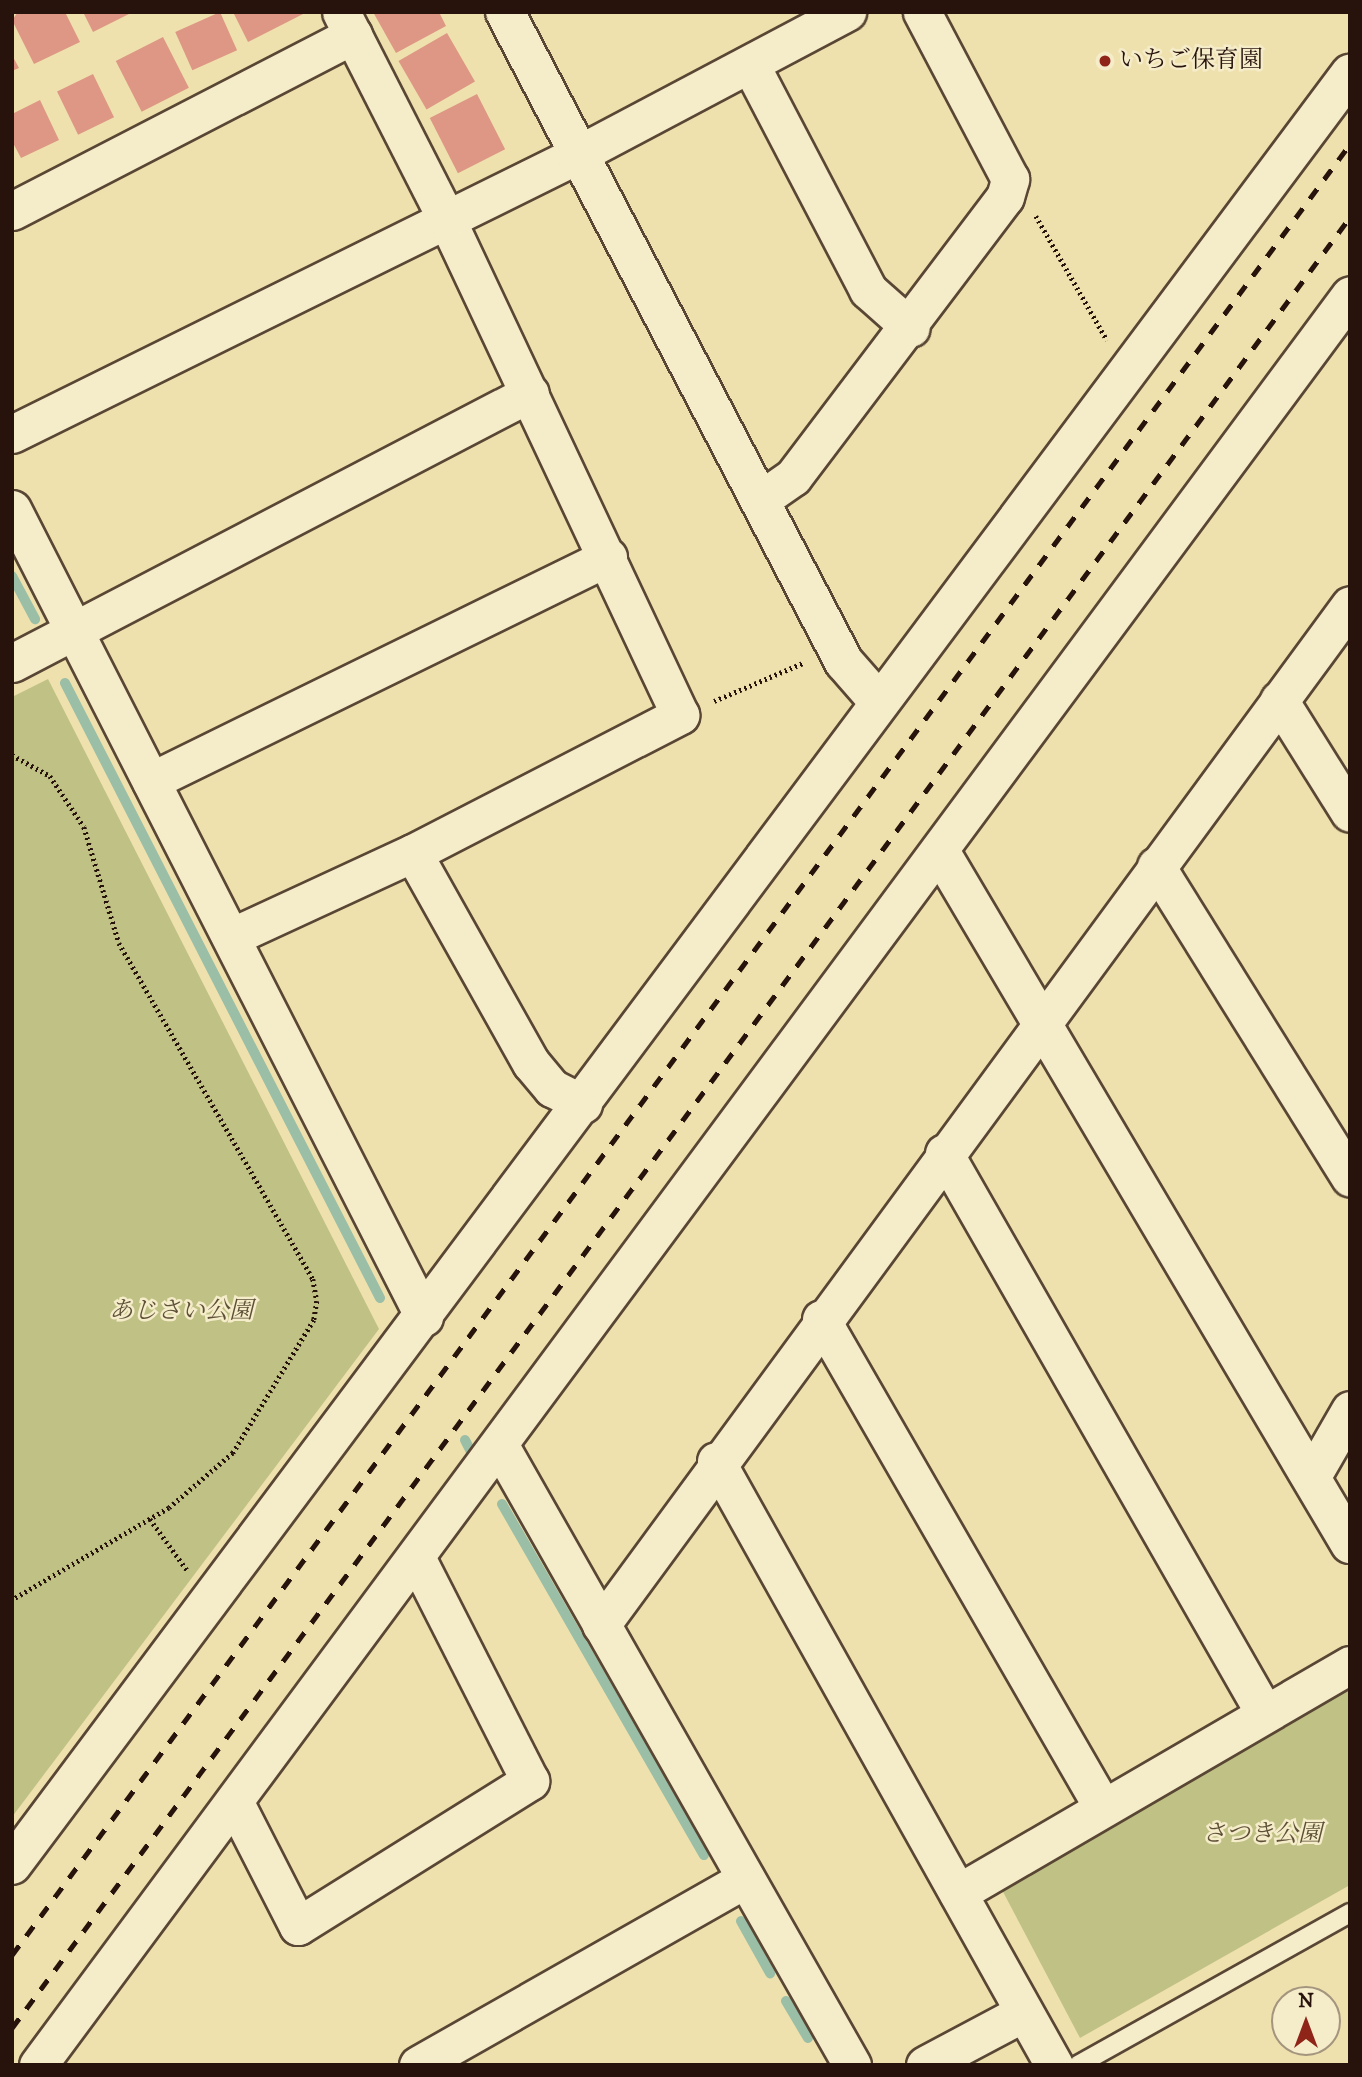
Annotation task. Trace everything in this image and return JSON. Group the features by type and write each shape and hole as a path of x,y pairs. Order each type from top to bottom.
{"street":[{"path":"505,12 575,156 760,499 844,662 879,702"},
{"path":"12,434 575,156 847,12"},
{"path":"760,499 793,477 911,328 1005,197 1010,179 922,12"},
{"path":"12,211 347,24 447,220 608,557 680,715 413,853 231,937"},
{"path":"750,64 868,290 886,313 911,328"},
{"path":"12,1864 424,1317 879,702 1350,74"},
{"path":"38,2065 236,1805 941,853 1350,295"},
{"path":"12,663 530,393"},
{"path":"12,509 424,1317"},
{"path":"151,781 608,557"},
{"path":"601,1625 716,1461 1350,605"},
{"path":"1279,700 1350,813"},
{"path":"413,853 531,1063 552,1088 583,1104"},
{"path":"941,853 1350,1544"},
{"path":"1157,866 1350,1178"},
{"path":"944,1153 1265,1714"},
{"path":"821,1319 1103,1808"},
{"path":"1312,1476 1350,1410"},
{"path":"500,1446 849,2064"},
{"path":"716,1461 1054,2065"},
{"path":"236,1805 298,1926 530,1781 417,1559"},
{"path":"958,1893 1350,1665"},
{"path":"418,2065 746,1879"},
{"path":"925,2065 1023,2013"}],"lane":[{"path":"1078,2065 1350,1913"}],"path":[{"path":"1010,179 1112,351"},
{"path":"680,715 810,660"},
{"path":"12,754 50,776 72,806 97,861 119,943 313,1279 314,1320 233,1453 150,1519 12,1600"},
{"path":"150,1519 192,1577 216,1592"}],"green space":[{"name":"あじさい公園","path":"48,679 379,1329 12,1817 12,697"},
{"name":"さつき公園","path":"1350,1683 1350,1885 1080,2038 1001,1888"}],"building":[{"path":"18,12 65,12 80,42 34,64 12,20"},
{"path":"83,12 133,12 93,32"},
{"path":"220,12 237,50 192,70 175,32"},
{"path":"233,12 307,12 248,42"},
{"path":"373,12 439,12 446,26 396,53"},
{"path":"447,33 475,81 427,109 399,61"},
{"path":"163,37 189,88 142,112 116,61"},
{"path":"12,55 19,68 12,71"},
{"path":"93,74 114,117 78,135 57,92"},
{"path":"477,94 505,149 458,173 430,118"},
{"path":"40,100 59,140 21,158 12,141 12,114"}],"waterway":[{"path":"12,576 35,619"},
{"path":"65,683 380,1298"},
{"path":"465,1440 471,1452"},
{"path":"502,1504 704,1855"},
{"path":"741,1921 770,1973"},
{"path":"786,2001 808,2038"}],"railway":[{"path":"12,1955 1350,144"},
{"path":"12,2028 1350,217"}],"place":[{"name":"いちご保育園","path":"1105,61"}]}
